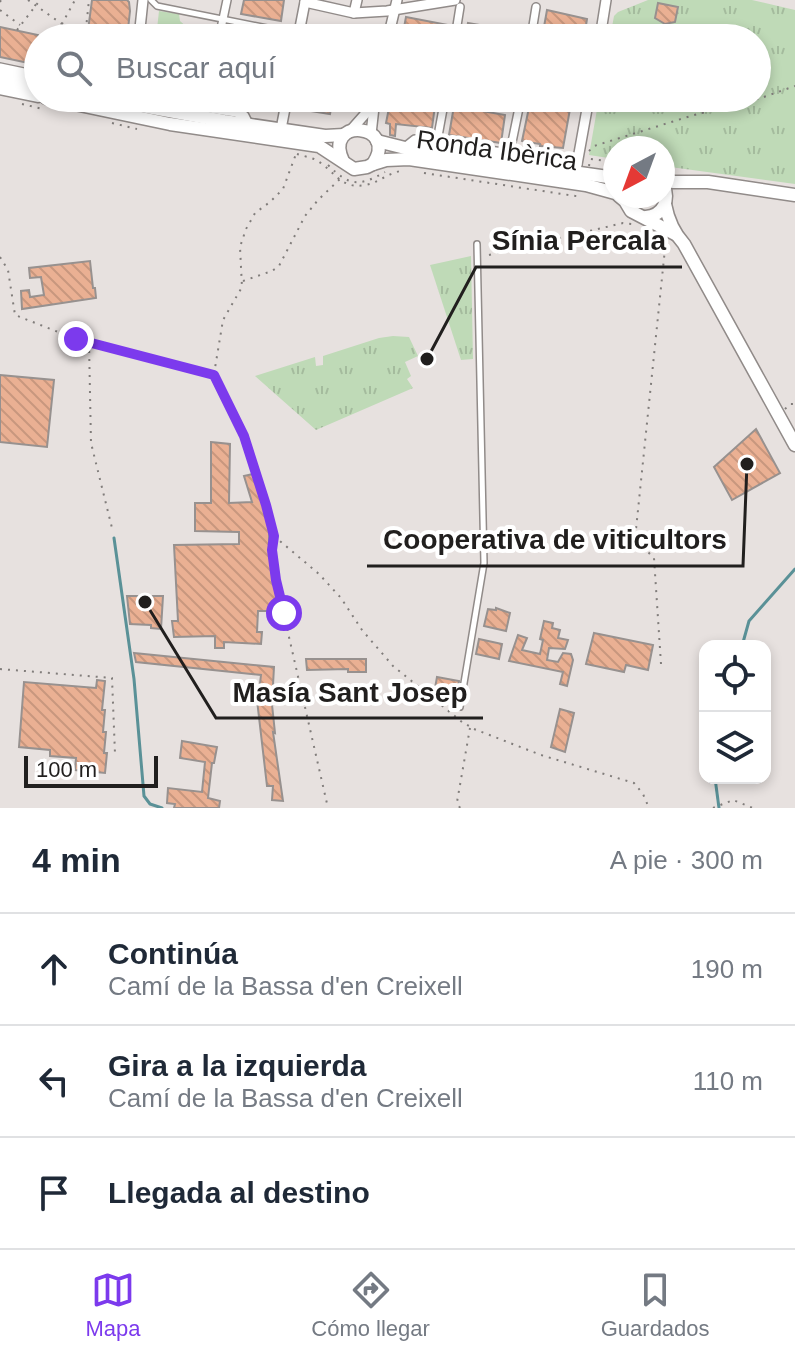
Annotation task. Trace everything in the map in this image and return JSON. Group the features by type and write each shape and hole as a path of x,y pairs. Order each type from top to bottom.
{"street":[{"path":"140,24 143,0"},
{"path":"221,24 227,0"},
{"path":"354,13 357,0"},
{"path":"602,24 606,0"},
{"path":"300,24 304,1 354,13 396,5 458,4 456,24"},
{"path":"533,24 536,7"},
{"path":"0,68 24,73"},
{"path":"0,77 24,82"},
{"path":"0,88 24,93"},
{"name":"Ronda Ibèrica","path":"113,112 170,124 319,146 354,169 386,160 409,159 586,185 603,191"},
{"name":"Ronda Ibèrica","path":"174,112 325,136 358,129 405,148 576,169 603,175"},
{"name":"Ronda Ibèrica","path":"236,112 244,116 248,124"},
{"path":"281,129 284,112"},
{"name":"Ronda Ibèrica","path":"347,133 365,112"},
{"name":"Ronda Ibèrica","path":"373,164 379,149 374,137 375,112"},
{"path":"438,136 442,112"},
{"path":"511,147 518,112"},
{"path":"576,169 586,112"},
{"path":"343,161 339,143 347,133"},
{"path":"675,191 695,182 708,182 795,195"},
{"name":"Ronda Ibèrica","path":"629,208 641,221 671,236"},
{"path":"641,221 660,212 661,208"},
{"path":"666,208 671,236 684,244 795,445"}],"lane":[{"path":"151,0 157,6 244,24"},
{"path":"460,707 484,563 477,244"}],"path":[{"path":"28,0 62,24 75,0"},
{"path":"17,30 40,0"},
{"path":"83,0 89,1 87,24"},
{"path":"0,10 21,25"},
{"path":"771,94 795,86"},
{"path":"586,155 594,146 706,112"},
{"path":"296,154 283,189 255,213 246,229 240,247 242,287 223,320 214,375 244,436 266,505 274,536 272,550 276,580 328,808"},
{"name":"Ronda Ibèrica","path":"589,165 590,159 603,161"},
{"name":"Ronda Ibèrica","path":"424,173 582,197"},
{"path":"242,281 279,266 305,216 341,178"},
{"path":"489,255 641,221"},
{"path":"661,664 654,558 635,539 671,236"},
{"path":"0,257 8,270 15,315 89,342 214,375"},
{"path":"89,342 91,443 112,528"},
{"path":"274,536 319,574 393,666 431,698 471,727 541,755 634,783 649,808"},
{"path":"0,669 112,678 115,754"},
{"path":"454,808 471,727"},
{"path":"713,808 733,800 753,808"},
{"path":"457,802 460,808"}],"green space":[{"path":"648,0 752,0 795,10 795,184 675,168 675,136 603,136 603,157 589,155 597,112 771,112 771,24 613,24 614,16"},
{"path":"159,11 179,14 183,24 158,24"},
{"path":"471,256 473,359 461,360 430,265"},
{"path":"393,336 409,337 418,356 405,362 411,376 407,379 413,388 316,430 255,376 315,357 316,366 323,365 323,356"}],"building":[{"path":"92,0 129,2 129,24 89,24"},
{"path":"244,0 284,0 281,21 241,14"},
{"path":"658,3 678,7 675,22 665,24 655,18"},
{"path":"547,10 587,19 586,24 544,24"},
{"path":"406,17 443,24 405,24"},
{"path":"0,27 24,32 24,62 0,57"},
{"path":"388,112 434,112 432,128 396,124 395,136 390,135 390,124 386,123"},
{"path":"453,112 505,115 501,143 449,135"},
{"path":"528,112 569,112 563,148 522,141"},
{"path":"90,261 96,298 22,309 21,291 29,290 30,297 44,295 41,277 30,278 29,268"},
{"path":"0,375 54,380 47,447 0,442"},
{"path":"756,429 780,473 732,500 714,467"},
{"path":"211,442 230,444 229,503 252,502 244,476 253,474 269,524 269,548 279,611 258,611 257,632 262,632 261,644 224,642 224,648 215,648 215,636 174,637 172,621 178,621 174,545 239,544 239,532 195,531 195,503 211,503"},
{"path":"127,596 163,596 161,629 130,624"},
{"path":"496,608 510,613 506,631 484,626 488,609"},
{"path":"544,621 553,623 552,628 560,630 558,638 568,640 565,649 549,648 547,660 558,662 563,653 571,654 573,660 567,686 560,684 563,672 509,661 518,635 527,638 522,650 540,654"},
{"path":"594,633 653,645 648,670 626,665 624,672 586,664"},
{"path":"479,639 502,644 499,659 476,654"},
{"path":"134,653 274,667 273,685 289,686 288,696 271,695 283,801 272,800 273,786 267,786 257,700 261,675 136,662"},
{"path":"306,659 366,659 366,672 307,670"},
{"path":"437,677 459,681 455,703 446,701 447,696 434,694"},
{"path":"97,680 105,681 102,710 105,710 105,773 75,770 76,758 50,756 50,750 19,747 24,682 96,688"},
{"path":"560,709 574,713 565,752 551,747"},
{"path":"182,741 217,747 208,798 220,801 219,808 174,808 175,804 167,803 168,788 202,792 205,762 180,758"}],"waterway":[{"path":"114,538 134,679 144,796 150,804 162,808"},
{"path":"744,640 749,621 795,569"},
{"path":"716,784 719,808"}],"place":[{"name":"Sínia Percala","path":"427,359"},
{"name":"Cooperativa de viticultors","path":"747,464"},
{"name":"Masía Sant Josep","path":"145,602"}],"route":[{"path":"76,339 214,375 244,436 266,505 274,536 272,550 284,613"}]}
